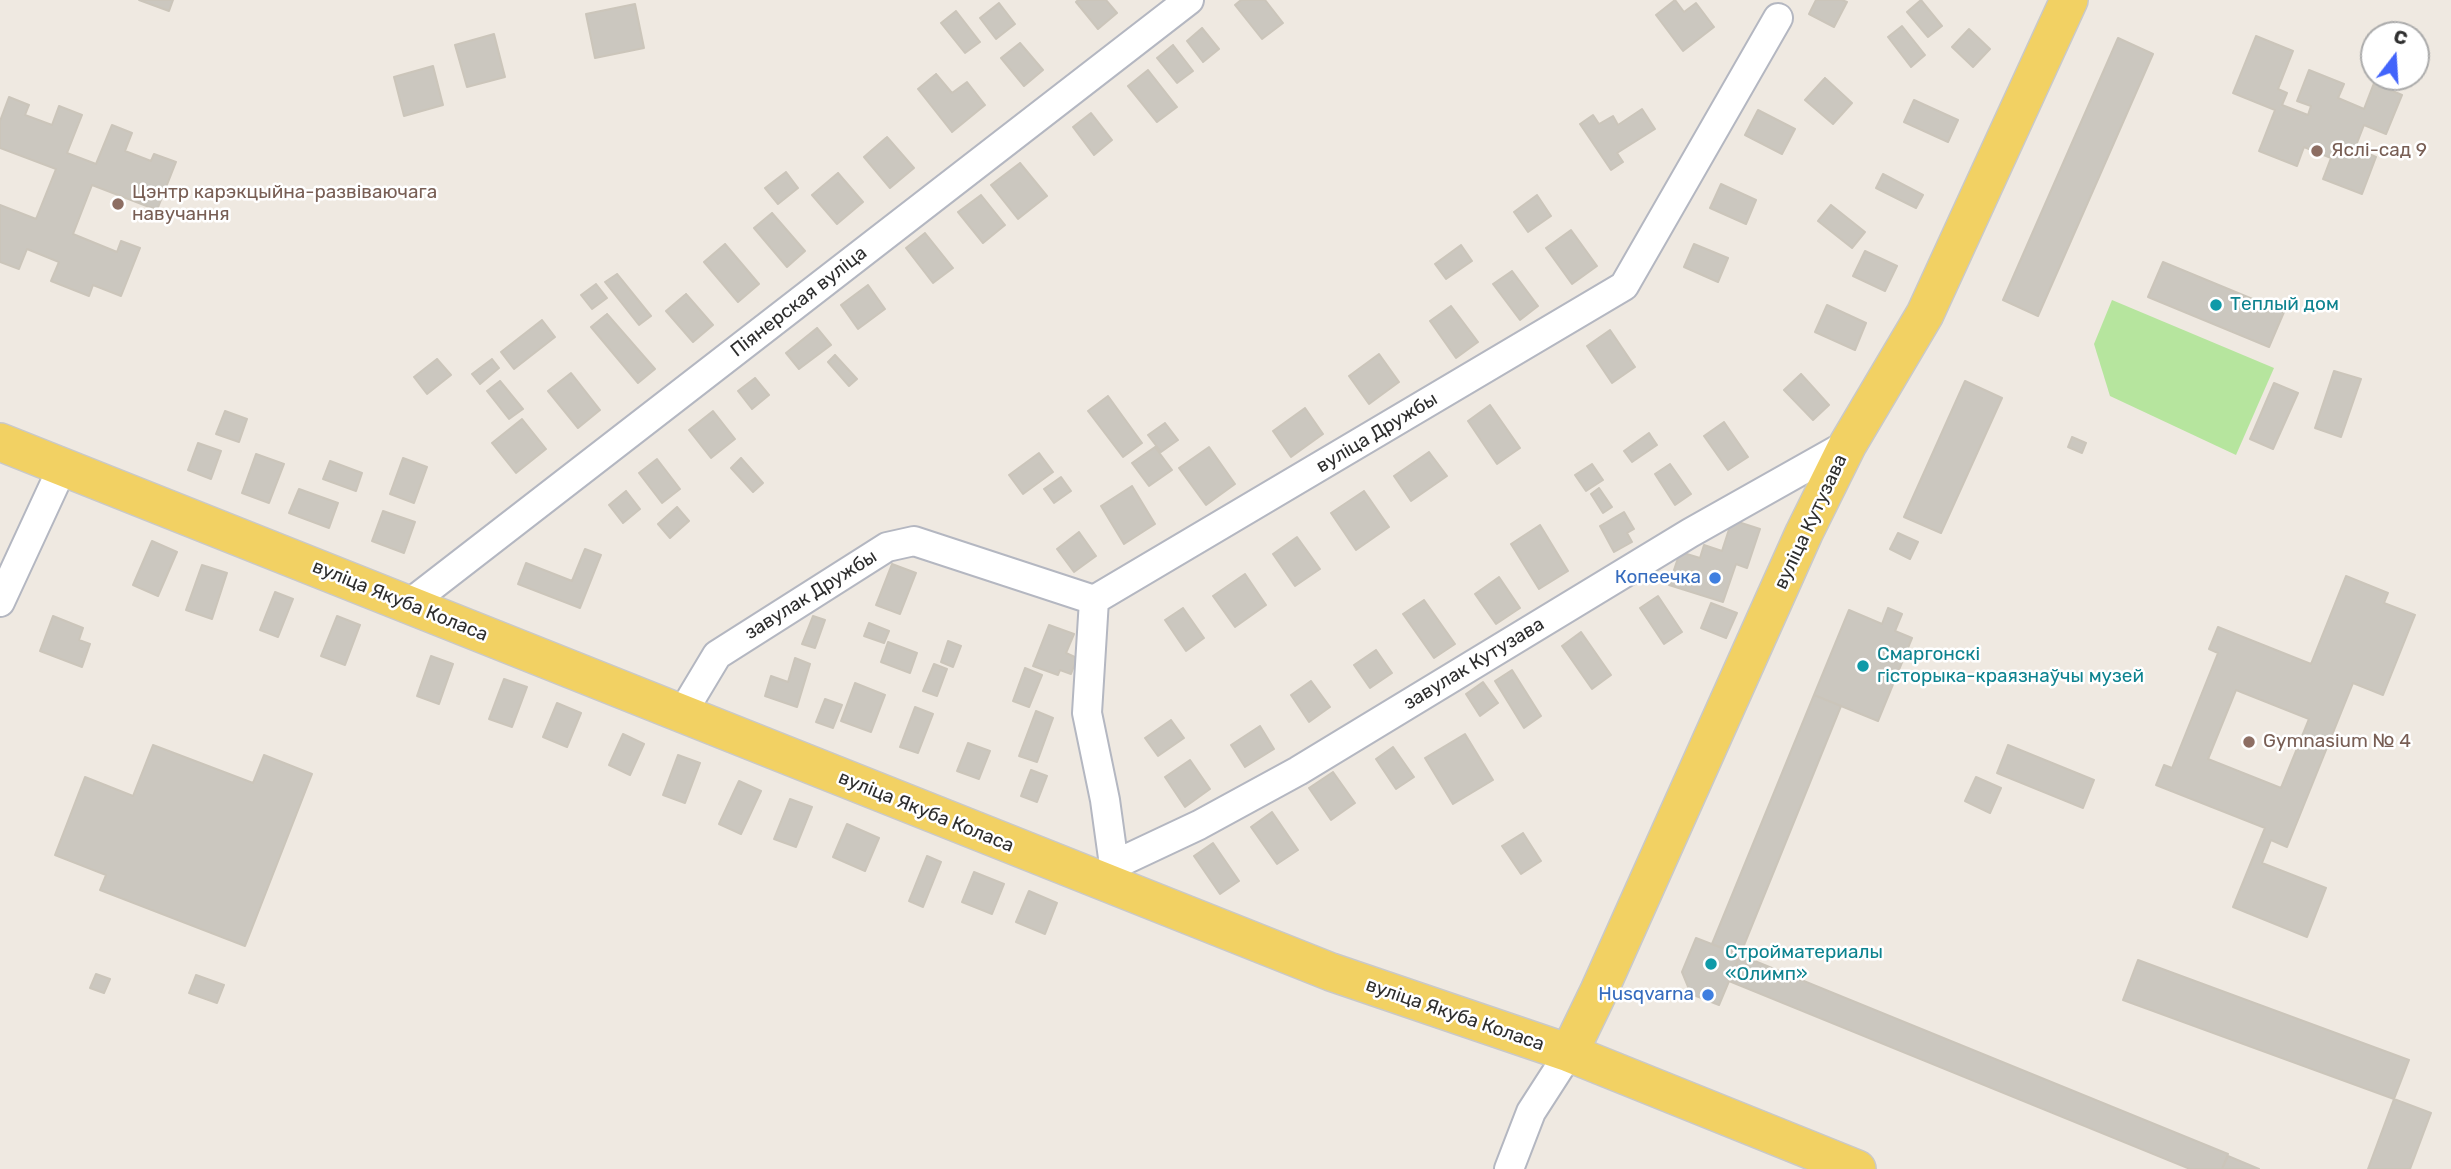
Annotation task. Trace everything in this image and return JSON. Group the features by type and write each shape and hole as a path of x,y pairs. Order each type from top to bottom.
{"main road":[{"name":"вуліца Кутузава","path":"1569,1053 1804,533 1848,444 1924,314 2069,0"},
{"name":"вуліца Якуба Коласа","path":"0,442 681,715 1110,874 1331,972 1569,1053 1857,1169"}],"street":[{"name":"Піянерская вуліца","path":"409,604 1189,0"},
{"name":"вуліца Дружбы","path":"1094,600 1623,286 1779,18"},
{"name":"завулак Кутузава","path":"1110,874 1297,771 1690,533 1848,444"},
{"path":"0,601 63,466"},
{"name":"завулак Дружбы","path":"681,715 717,655 887,547 914,541 1094,600"},
{"path":"1094,600 1087,713 1105,800 1110,874"},
{"path":"1508,1169 1531,1112 1569,1053"}],"green space":[{"path":"2112,300 2274,368 2236,455 2110,396 2094,344"}],"building":[{"path":"139,0 173,0 169,11"},
{"path":"1106,0 1117,13 1098,29 1076,2"},
{"path":"1241,0 1265,0 1283,23 1262,39 1235,5"},
{"path":"1675,0 1684,12 1696,3 1714,27 1683,51 1656,15"},
{"path":"1816,0 1847,2 1834,27 1809,14"},
{"path":"1921,0 1942,26 1928,37 1907,12"},
{"path":"999,3 1015,24 996,39 980,18"},
{"path":"635,4 644,48 595,58 586,14"},
{"path":"956,11 980,42 965,53 941,23"},
{"path":"1902,26 1925,55 1911,67 1888,37"},
{"path":"1202,28 1219,49 1203,62 1187,41"},
{"path":"1969,29 1990,49 1973,67 1952,47"},
{"path":"494,34 505,77 467,87 455,45"},
{"path":"2256,36 2293,51 2278,89 2287,93 2282,105 2308,115 2311,106 2297,101 2309,70 2344,84 2338,98 2364,109 2371,91 2393,91 2402,95 2386,134 2364,125 2355,148 2376,157 2362,194 2323,179 2331,158 2304,147 2297,166 2259,151 2275,110 2233,93"},
{"path":"2118,38 2153,54 2038,316 2003,300"},
{"path":"1020,43 1043,70 1024,86 1001,58"},
{"path":"1173,45 1193,71 1177,83 1157,58"},
{"path":"433,66 443,105 404,116 394,77"},
{"path":"1148,70 1177,107 1157,122 1128,86"},
{"path":"936,74 952,93 967,82 985,105 952,132 918,89"},
{"path":"1825,78 1852,103 1833,124 1805,100"},
{"path":"9,97 29,105 25,115 52,125 59,106 82,115 67,153 96,164 112,125 132,133 125,151 151,161 154,154 176,162 157,210 92,185 73,234 117,252 121,241 140,248 121,296 93,285 89,296 51,281 59,262 27,249 19,269 0,262 0,205 36,219 56,169 0,148 0,121"},
{"path":"1914,100 1958,120 1948,142 1904,122"},
{"path":"1642,109 1655,129 1617,153 1623,162 1611,170 1580,124 1593,115 1599,124 1613,116 1618,125"},
{"path":"1758,110 1795,129 1782,154 1745,135"},
{"path":"1091,113 1112,140 1094,155 1073,127"},
{"path":"887,137 914,168 890,188 864,157"},
{"path":"1020,163 1047,196 1018,219 991,185"},
{"path":"786,172 798,188 778,204 765,188"},
{"path":"838,173 863,202 837,224 812,195"},
{"path":"1883,174 1923,195 1916,208 1876,188"},
{"path":"1721,184 1756,200 1746,224 1710,208"},
{"path":"981,195 1005,225 983,243 958,212"},
{"path":"1537,195 1551,216 1528,232 1514,212"},
{"path":"1831,205 1865,232 1852,248 1818,221"},
{"path":"772,213 805,251 787,267 754,228"},
{"path":"1571,230 1597,266 1572,284 1546,248"},
{"path":"925,233 953,268 933,283 906,248"},
{"path":"725,244 759,284 738,302 704,262"},
{"path":"1694,244 1728,258 1718,282 1684,267"},
{"path":"1461,245 1472,261 1446,279 1435,264"},
{"path":"1865,251 1897,266 1885,291 1853,276"},
{"name":"Теплый дом","path":"2163,262 2284,312 2269,347 2148,297"},
{"path":"1512,271 1538,306 1520,320 1493,284"},
{"path":"617,274 651,316 639,325 605,282"},
{"path":"596,284 607,298 592,309 581,295"},
{"path":"868,285 885,309 858,329 841,305"},
{"path":"686,294 713,325 693,342 666,311"},
{"path":"1827,305 1866,323 1855,350 1815,332"},
{"path":"1451,306 1478,342 1456,358 1430,321"},
{"path":"607,314 655,369 638,383 591,327"},
{"path":"542,320 555,337 514,369 501,352"},
{"path":"817,328 831,345 799,369 786,353"},
{"path":"1610,330 1635,367 1612,383 1587,346"},
{"path":"1379,354 1399,382 1369,404 1349,376"},
{"path":"835,355 857,379 849,386 828,362"},
{"path":"437,359 451,375 427,394 414,377"},
{"path":"492,359 499,368 480,384 472,374"},
{"path":"2334,371 2361,379 2341,437 2315,428"},
{"path":"571,373 600,410 578,428 548,391"},
{"path":"1801,374 1829,405 1813,420 1784,390"},
{"path":"755,378 769,395 752,409 738,391"},
{"path":"500,381 523,409 509,419 487,391"},
{"path":"1965,381 2002,398 1941,533 1904,517"},
{"path":"2274,383 2298,393 2273,449 2250,439"},
{"path":"1108,396 1142,443 1123,457 1088,411"},
{"path":"1490,405 1520,448 1497,464 1468,421"},
{"path":"1305,408 1323,434 1291,457 1273,431"},
{"path":"225,411 247,419 239,442 216,434"},
{"path":"713,411 735,439 711,458 689,430"},
{"path":"522,419 546,449 516,473 492,443"},
{"path":"1724,422 1748,457 1728,470 1704,436"},
{"path":"1165,423 1178,440 1161,452 1148,435"},
{"path":"1649,433 1657,445 1632,462 1624,451"},
{"path":"2072,437 2086,443 2082,453 2068,447"},
{"path":"198,443 221,451 211,479 188,470"},
{"path":"1155,447 1172,470 1149,486 1132,463"},
{"path":"1209,447 1235,484 1206,505 1179,468"},
{"path":"1429,452 1447,476 1411,501 1394,476"},
{"path":"1039,453 1053,472 1023,494 1009,475"},
{"path":"256,454 284,464 269,503 242,493"},
{"path":"403,458 427,467 414,503 390,494"},
{"path":"741,458 763,483 753,492 731,468"},
{"path":"657,459 680,489 662,503 639,473"},
{"path":"330,461 362,473 356,491 323,479"},
{"path":"1592,464 1603,480 1586,491 1575,475"},
{"path":"1670,464 1691,494 1675,505 1655,474"},
{"path":"1061,477 1071,491 1054,503 1044,489"},
{"path":"1132,486 1155,524 1124,544 1101,506"},
{"path":"1599,488 1612,507 1603,513 1591,494"},
{"path":"299,489 338,503 329,528 289,513"},
{"path":"626,491 640,509 623,523 609,505"},
{"path":"1364,491 1389,527 1356,550 1331,513"},
{"path":"677,507 689,521 670,538 658,524"},
{"path":"383,511 415,522 404,553 372,541"},
{"path":"1624,512 1634,529 1627,533 1632,542 1614,552 1600,526"},
{"path":"1732,520 1760,529 1747,568 1736,564 1723,602 1669,585 1680,552 1700,558 1704,545 1722,551"},
{"path":"1540,525 1568,571 1539,589 1511,544"},
{"path":"1079,532 1096,556 1074,572 1057,549"},
{"path":"1898,533 1918,542 1910,559 1890,549"},
{"path":"1297,537 1320,569 1295,586 1273,554"},
{"path":"152,541 177,552 158,596 133,585"},
{"path":"585,549 601,555 580,608 518,584 526,563 572,581"},
{"path":"892,564 916,573 900,614 876,605"},
{"path":"202,565 227,573 212,619 186,610"},
{"path":"1245,574 1266,605 1235,627 1213,596"},
{"path":"2346,576 2388,593 2384,603 2415,615 2383,695 2353,683 2287,847 2271,840 2262,863 2326,888 2307,937 2233,907 2265,828 2156,785 2164,765 2172,768 2218,653 2209,649 2218,627 2311,664","holes":["2236,690 2309,719 2281,788 2208,759"]},
{"path":"1499,577 1520,608 1496,624 1475,594"},
{"path":"275,592 293,599 278,637 260,630"},
{"path":"1658,596 1682,632 1664,644 1640,608"},
{"path":"1424,600 1455,644 1434,658 1403,614"},
{"path":"1711,603 1737,613 1726,638 1701,628"},
{"path":"1183,608 1204,638 1186,651 1165,620"},
{"name":"Смаргонскі гісторыка-краязнаўчы музей","path":"1888,608 1902,614 1895,631 1912,638 1878,721 1814,695 1849,610 1882,624"},
{"path":"53,616 83,628 79,640 90,644 82,667 40,651"},
{"path":"337,616 360,625 345,665 321,656"},
{"path":"813,616 825,620 815,648 802,644"},
{"path":"869,623 889,631 884,643 864,636"},
{"path":"1049,625 1074,634 1066,653 1077,658 1071,674 1060,670 1058,675 1033,666"},
{"path":"1581,632 1611,675 1592,689 1562,646"},
{"path":"948,641 961,646 953,667 941,662"},
{"path":"888,642 917,653 910,673 881,662"},
{"path":"1376,650 1392,673 1370,688 1354,665"},
{"path":"431,656 453,664 439,704 417,696"},
{"path":"795,658 810,664 797,707 765,696 771,676 788,682"},
{"path":"934,664 947,669 937,696 923,691"},
{"path":"1025,668 1042,675 1029,707 1013,701"},
{"path":"1512,670 1541,716 1524,728 1495,681"},
{"path":"504,679 527,687 512,727 489,719"},
{"path":"1311,681 1330,707 1309,722 1291,695"},
{"path":"1483,682 1498,703 1480,716 1466,694"},
{"path":"855,683 885,695 871,732 841,721"},
{"path":"1814,695 1841,706 1740,955 1712,944"},
{"path":"825,699 842,705 833,728 816,722"},
{"path":"557,703 581,713 567,747 543,737"},
{"path":"915,707 933,714 918,753 900,747"},
{"path":"1036,711 1053,718 1037,762 1019,756"},
{"path":"1171,720 1184,738 1158,756 1145,738"},
{"path":"1260,726 1274,749 1245,767 1231,745"},
{"path":"623,734 644,744 630,775 609,765"},
{"path":"1465,734 1493,780 1453,804 1425,758"},
{"path":"968,743 990,751 979,779 957,771"},
{"path":"153,745 253,783 264,755 312,774 245,946 100,890 106,875 55,855 85,777 133,796"},
{"path":"2008,745 2094,780 2083,808 1997,773"},
{"path":"1393,747 1414,777 1396,789 1376,759"},
{"path":"678,755 700,763 685,803 663,795"},
{"path":"1190,760 1210,789 1185,807 1165,777"},
{"path":"1031,770 1047,776 1037,802 1021,796"},
{"path":"1333,772 1355,803 1331,820 1309,788"},
{"path":"1976,777 2001,788 1990,813 1965,801"},
{"path":"739,781 761,791 741,834 719,824"},
{"path":"790,799 812,807 796,847 774,839"},
{"path":"1272,812 1298,850 1277,864 1251,827"},
{"path":"847,824 879,838 865,871 833,857"},
{"path":"1523,833 1541,861 1521,874 1502,846"},
{"path":"1213,843 1239,881 1220,894 1194,856"},
{"path":"927,856 941,862 923,907 909,901"},
{"path":"974,872 1004,884 992,914 962,902"},
{"path":"1029,891 1057,903 1045,934 1016,922"},
{"name":"Стройматериалы «Олимп»","path":"1696,938 1740,955 1719,1005 1691,994 1682,972"},
{"path":"1740,955 2228,1154 2222,1169 2190,1169 1729,981"},
{"path":"2138,960 2409,1060 2394,1099 2123,1000"},
{"path":"96,974 110,979 104,993 90,988"},
{"path":"196,975 224,985 217,1003 189,993"},
{"path":"2394,1099 2431,1113 2410,1169 2368,1169"},
{"path":"2228,1156 2259,1169 2222,1169"}],"place":[{"name":"Яслі-сад 9","path":"2317,151"},
{"name":"Цэнтр карэкцыйна-развіваючага навучання","path":"118,204"},
{"name":"Теплый дом","path":"2216,305"},
{"name":"Копеечка","path":"1715,578"},
{"name":"Смаргонскі гісторыка-краязнаўчы музей","path":"1863,666"},
{"name":"Gymnasium № 4","path":"2249,742"},
{"name":"Стройматериалы «Олимп»","path":"1711,964"},
{"name":"Husqvarna","path":"1708,995"}]}
